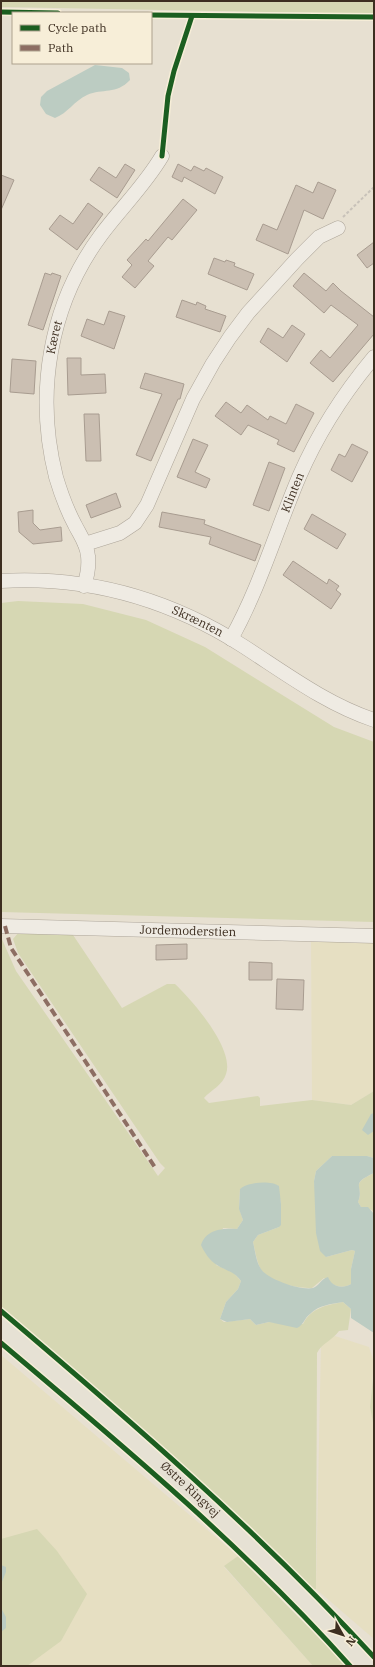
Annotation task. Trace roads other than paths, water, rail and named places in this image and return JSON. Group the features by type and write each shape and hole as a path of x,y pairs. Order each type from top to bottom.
{"main road":[{"name":"Østre Ringvej","path":"1,1326 140,1444 214,1512 276,1573 366,1666"}],"street":[{"name":"Kæret","path":"84,586 88,556 85,544 64,502 56,476 50,440 47,390 48,364 54,332 65,300 80,268 100,236 149,178 162,156"},
{"path":"85,544 120,533 135,523 147,505 193,399 226,344 248,313 292,264 319,237 338,228"},
{"name":"Klinten","path":"231,639 259,583 299,477 318,437 344,395 374,357"},
{"name":"Skrænten","path":"1,582 32,581 108,589 163,605 209,626 318,694 353,713 374,720"},
{"name":"Jordemoderstien","path":"1,926 374,936"}]}
